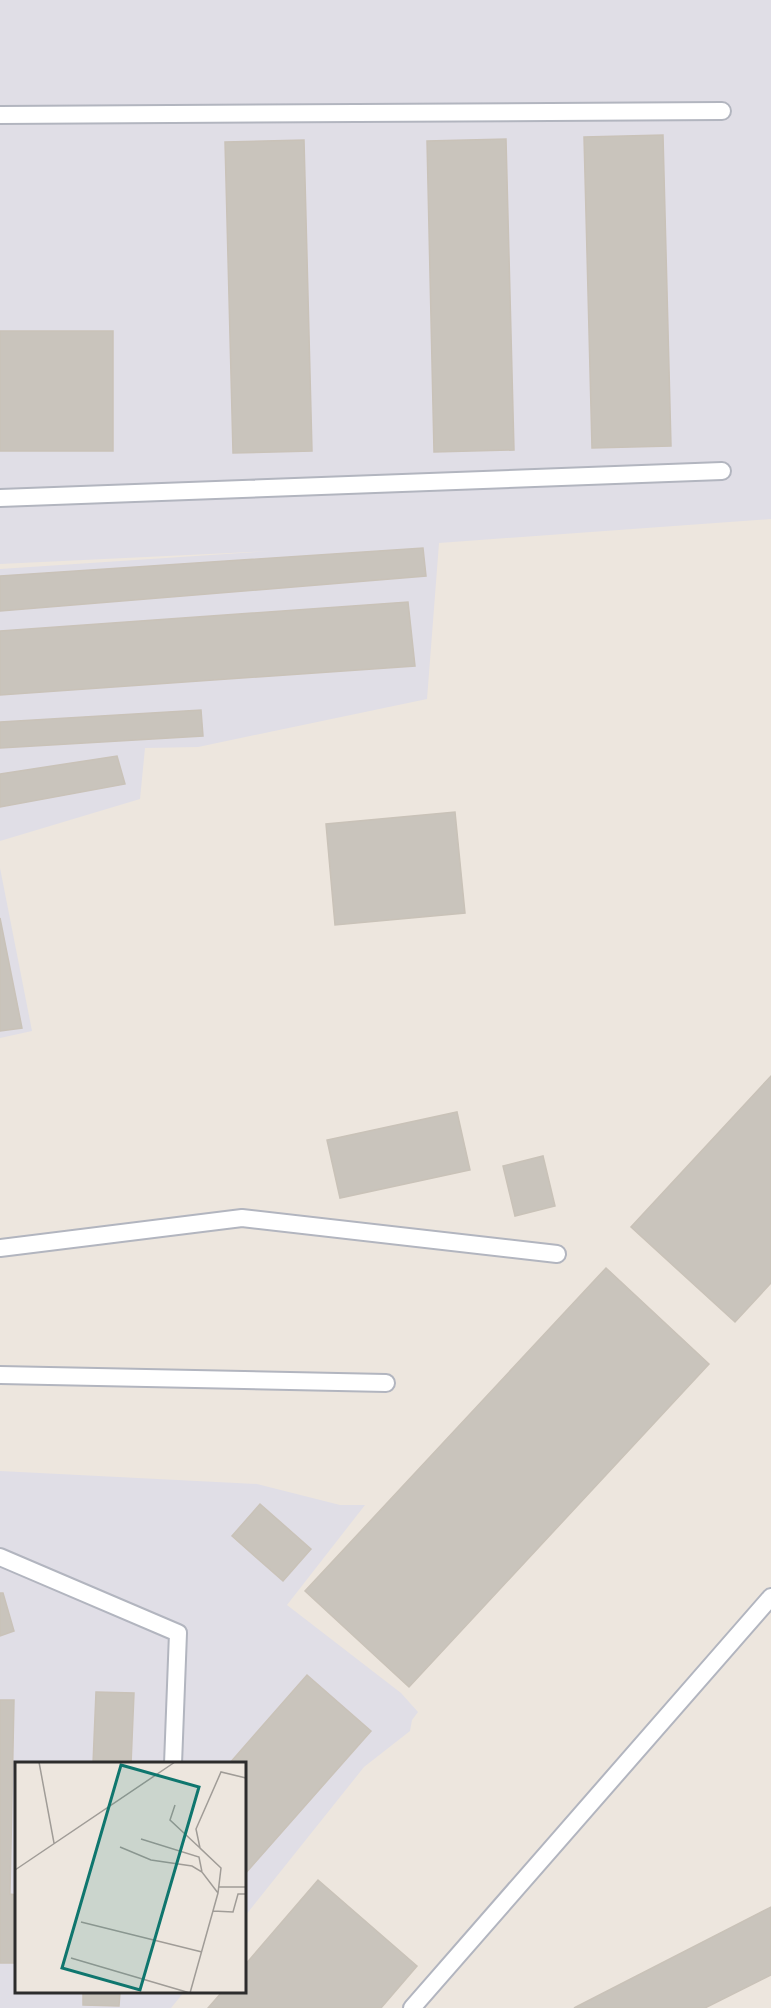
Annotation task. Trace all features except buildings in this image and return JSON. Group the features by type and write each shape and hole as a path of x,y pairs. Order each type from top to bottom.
{"lane":[{"path":"0,115 722,111"},
{"path":"0,498 722,471"},
{"path":"0,1248 242,1218 557,1254"},
{"path":"0,1375 386,1383"},
{"path":"0,1557 178,1633 173,1762"},
{"path":"412,2008 771,1597"}],"shaded area":[{"path":"0,0 771,0 771,519 439,543 427,699 198,747 145,748 140,799 0,841 0,569 270,551 0,564"},
{"path":"0,868 32,1031 0,1038"},
{"path":"0,1471 257,1484 340,1505 365,1505 287,1605 401,1693 418,1712 412,1720 410,1731 364,1767 246,1915 246,1762 15,1762 15,1993 183,1993 171,2008 0,2008"}]}
